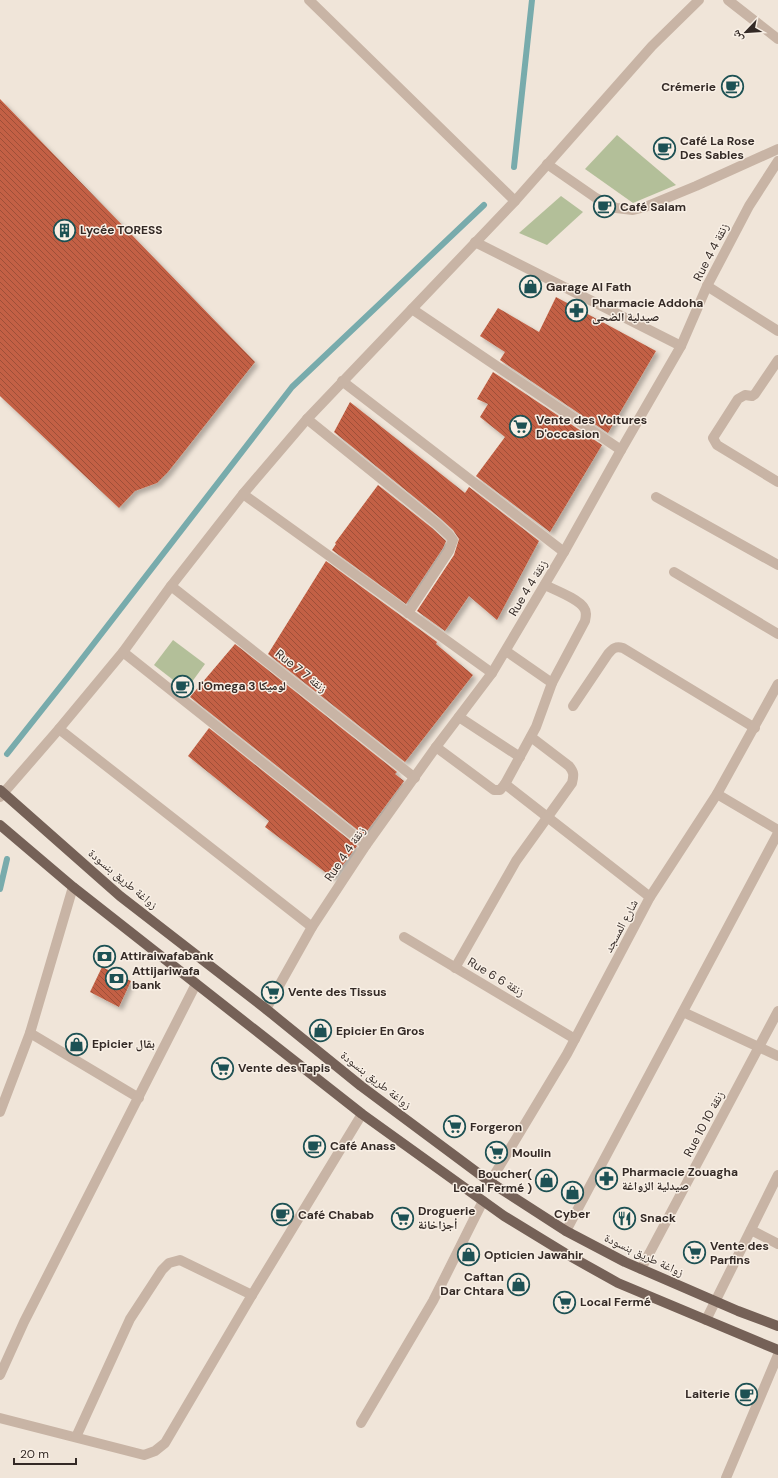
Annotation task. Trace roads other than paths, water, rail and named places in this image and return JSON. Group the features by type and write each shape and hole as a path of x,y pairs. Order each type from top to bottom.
{"main road":[{"name":"زواغة طريق بنسودة","path":"1,794 120,896 266,1009 361,1086 490,1182 566,1231 625,1262 715,1301 778,1326"},
{"path":"0,825 73,887 362,1114 483,1201 568,1255 618,1283 778,1350"}],"street":[{"path":"308,0 514,201"},
{"path":"1,794 59,729 123,652 171,586 243,494 307,419 514,201 652,46 699,0"},
{"path":"728,0 778,39"},
{"path":"547,164 596,198 616,208 633,210 645,207 696,186 778,149"},
{"name":"Rue 4 زنقة 4","path":"266,1009 312,927 366,845 415,778 436,746 492,673 506,651 681,346 707,286 749,206 778,161"},
{"path":"475,242 681,346"},
{"path":"707,286 778,331"},
{"path":"412,309 621,450"},
{"path":"778,360 755,394 752,396 745,395 738,399 713,438 715,443 720,447 778,482"},
{"path":"342,381 564,552"},
{"path":"307,419 436,523 453,540 449,551 408,613"},
{"path":"243,494 492,673"},
{"path":"656,497 778,565"},
{"path":"674,572 778,634"},
{"path":"436,746 494,790 500,790 505,784 536,727 552,683 585,620 586,613 584,607 576,600 545,585"},
{"name":"Rue 7 زنقة 7","path":"171,586 415,778"},
{"path":"573,706 608,654 612,649 618,646 667,673 755,728"},
{"path":"506,651 552,683"},
{"path":"123,652 366,845"},
{"name":"شارع المسجد","path":"490,1182 575,1039 650,897 717,794 755,728 778,684"},
{"path":"459,717 520,757"},
{"path":"59,729 312,927"},
{"path":"455,968 516,862 572,782 574,775 573,770 531,737"},
{"path":"505,784 650,897"},
{"path":"566,1231 778,832 717,794"},
{"path":"0,1112 30,1033 73,887"},
{"name":"Rue 6 زنقة 6","path":"404,937 575,1039"},
{"path":"0,1375 24,1322 196,984"},
{"path":"683,1012 778,1056"},
{"name":"Rue 10 زنقة 10","path":"641,1269 778,1012"},
{"path":"30,1033 139,1098"},
{"path":"0,1418 144,1455 155,1451 165,1443 252,1295 362,1114"},
{"path":"706,1320 778,1175"},
{"path":"361,1423 433,1301 483,1201"},
{"path":"751,1230 778,1244"},
{"path":"76,1437 130,1319 162,1270 169,1262 180,1260 252,1295"},
{"path":"726,1478 778,1355"}],"waterway":[{"path":"514,167 532,0"},
{"path":"7,754 292,387 484,205"},
{"path":"0,889 7,859"}],"place":[{"name":"Crémerie","path":"732,87"},
{"name":"Café La Rose Des Sables","path":"665,148"},
{"name":"Café Salam","path":"605,207"},
{"name":"Lycée TORESS","path":"64,230"},
{"name":"Garage Al Fath","path":"530,287"},
{"name":"Pharmacie Addoha صيدلية الضحى","path":"576,310"},
{"name":"Vente des Voitures D'occasion","path":"521,427"},
{"name":"l'Omega 3 لوميكا","path":"183,686"},
{"name":"Attiraiwafabank","path":"105,956"},
{"name":"Attijariwafa bank","path":"116,978"},
{"name":"Vente des Tissus","path":"273,992"},
{"name":"Epicier En Gros","path":"320,1031"},
{"name":"Epicier بقال","path":"77,1044"},
{"name":"Vente des Tapis","path":"223,1068"},
{"name":"Forgeron","path":"454,1127"},
{"name":"Café Anass","path":"314,1146"},
{"name":"Moulin","path":"497,1153"},
{"name":"Pharmacie Zouagha صيدلية الزواغة","path":"607,1179"},
{"name":"Boucher( Local Fermé )","path":"547,1181"},
{"name":"Cyber","path":"572,1193"},
{"name":"Café Chabab","path":"283,1215"},
{"name":"Droguerie أجزاخانة","path":"402,1218"},
{"name":"Snack","path":"625,1218"},
{"name":"Vente des Parfins","path":"694,1253"},
{"name":"Opticien Jawahir","path":"468,1255"},
{"name":"Caftan Dar Chtara","path":"519,1284"},
{"name":"Local Fermé","path":"564,1302"},
{"name":"Laiterie","path":"746,1394"}]}
